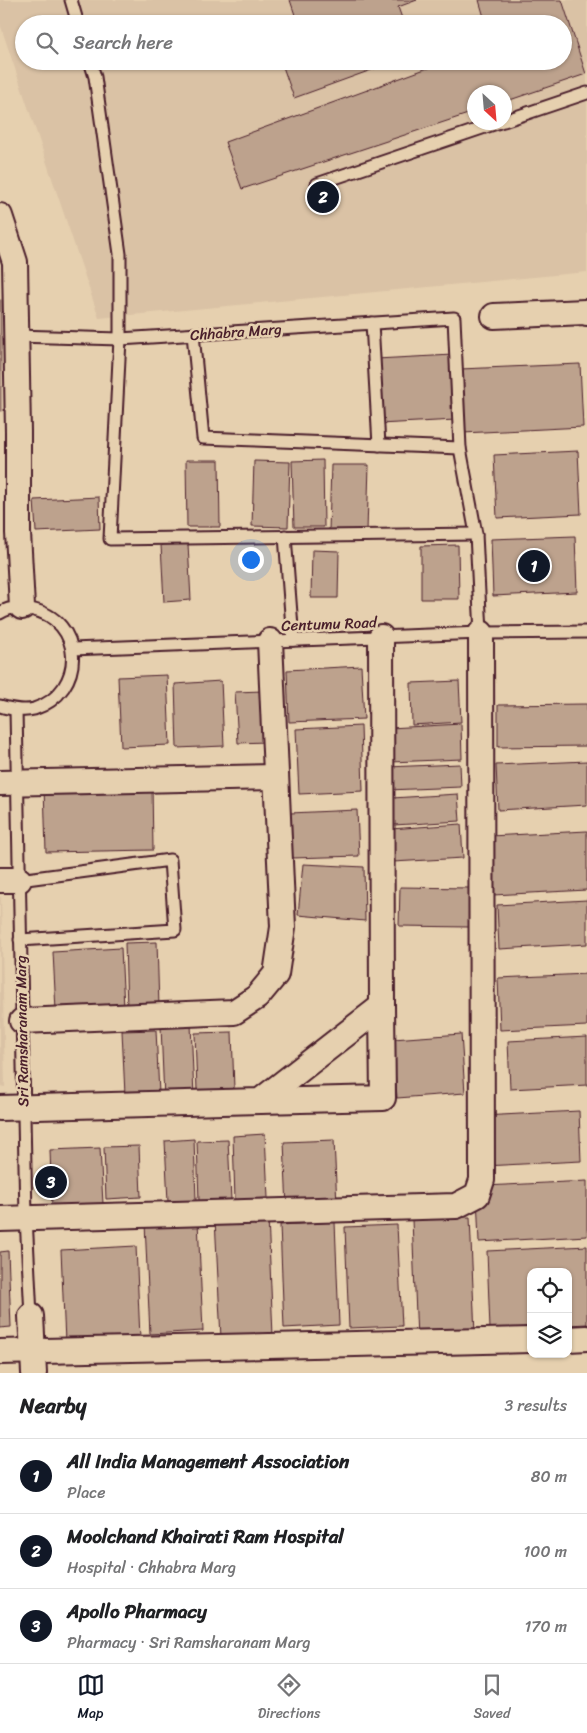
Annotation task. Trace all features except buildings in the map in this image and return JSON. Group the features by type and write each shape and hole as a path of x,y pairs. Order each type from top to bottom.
{"street":[{"path":"0,216 15,262 8,276 16,336 9,432 11,610"},
{"path":"494,316 587,313"},
{"path":"0,1218 456,1206 477,1195 482,1180 481,633"},
{"path":"0,1108 383,1098 381,637"},
{"path":"22,1021 234,1012 257,997 276,974 283,926 276,776 281,641"},
{"path":"9,783 276,776"},
{"path":"260,1100 382,1006"},
{"name":"Sri Ramsharanam Marg","path":"32,1316 34,1362"},
{"path":"572,1339 587,1338"},
{"path":"0,1352 34,1362 527,1340"}],"lane":[{"path":"70,0 75,15"},
{"path":"93,70 120,254 120,338 110,539 476,534"},
{"path":"512,118 587,93"},
{"path":"317,184 476,130"},
{"name":"Chhabra Marg","path":"16,336 120,338 454,318 460,448"},
{"path":"372,323 379,445"},
{"path":"194,334 203,438 460,448 476,534 481,633"},
{"path":"281,641 285,536"},
{"path":"0,706 16,710 34,709 55,698 67,684 72,667 72,649 66,632 55,620 40,610 11,610"},
{"name":"Centumu Road","path":"72,649 481,633 587,632"},
{"name":"Sri Ramsharanam Marg","path":"16,710 9,783 9,880 20,940 26,1217 32,1316"},
{"path":"9,880 170,860 175,930 20,940"}],"shaded area":[{"path":"0,0 587,0 587,272 99,318 15,70 572,70 572,15 15,15 15,69 0,24"},
{"path":"1,300 1,411 0,411"},
{"path":"1,897 5,1087 0,1086"}],"place":[{"name":"Moolchand Khairati Ram Hospital","path":"323,197"},
{"name":"All India Management Association","path":"534,566"},
{"name":"Apollo Pharmacy","path":"51,1182"}]}
